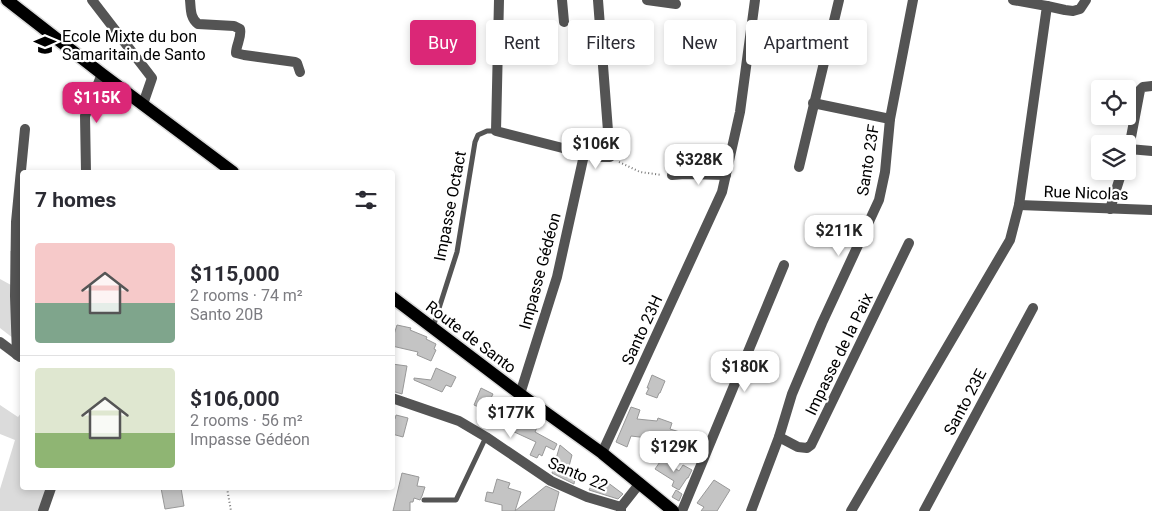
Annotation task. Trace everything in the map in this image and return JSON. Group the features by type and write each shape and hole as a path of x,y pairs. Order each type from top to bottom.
{"main road":[{"path":"7,0 230,170"},
{"name":"Route de Santo","path":"395,299 432,329 602,453 673,511"}],"street":[{"path":"92,0 152,78 143,104"},
{"path":"190,0 193,20 198,24 234,26 240,30 236,53 295,62 300,72"},
{"path":"499,0 496,131 584,154 610,157 598,0"},
{"path":"562,0 564,22"},
{"path":"647,0 676,4"},
{"name":"Santo 23H","path":"602,453 722,192 740,112 755,0"},
{"path":"799,167 839,0"},
{"name":"Santo 23F","path":"751,511 795,385 879,200 885,172 890,119 913,0"},
{"path":"1013,0 1073,11 1080,9 1086,0"},
{"path":"851,511 1010,240 1019,205 1047,6"},
{"path":"86,170 85,116 102,74"},
{"path":"1131,135 1140,90 1143,87 1152,86"},
{"path":"814,103 890,119"},
{"path":"21,170 25,129"},
{"path":"1136,151 1152,152"},
{"name":"Impasse Gédéon","path":"520,394 557,277 584,154"},
{"path":"668,175 726,175"},
{"path":"1110,209 1119,180"},
{"path":"20,181 16,222 15,296 20,357"},
{"name":"Rue Nicolas","path":"1019,205 1152,210"},
{"name":"Impasse de la Paix","path":"778,436 798,447 807,448 811,445 909,243"},
{"path":"682,511 784,265"},
{"name":"Santo 23E","path":"924,511 1033,308"},
{"path":"0,342 20,357"},
{"name":"Santo 22","path":"395,399 459,421 486,436 531,469 551,481 621,509"},
{"path":"621,509 640,483"},
{"path":"43,511 50,490"}],"lane":[{"name":"Impasse Octact","path":"432,329 457,252 475,142 478,135 487,131 496,131"},
{"path":"424,500 456,500 486,436"}],"path":[{"path":"610,157 640,172 668,175"},
{"path":"227,490 231,511"}],"shaded area":[{"path":"20,250 20,343 0,328 0,279 11,285 10,251"},
{"path":"0,405 18,417 20,414 20,490 47,490 40,511 0,511 0,489 15,440 0,434"}],"building":[{"path":"397,325 411,328 410,330 427,337 426,339 436,344 434,349 436,350 431,361 417,355 418,352 395,347"},
{"path":"395,364 407,366 402,394 395,392"},
{"path":"436,368 456,377 451,387 446,385 442,392 414,380 414,378 431,380"},
{"path":"652,375 665,381 657,398 646,394"},
{"path":"481,388 493,394 485,410 474,405"},
{"path":"631,407 640,410 637,419 657,421 658,418 672,423 670,429 683,433 680,445 649,436 648,438 631,436 627,447 616,442"},
{"path":"517,413 539,423 535,432 557,444 554,450 546,446 542,456 539,454 537,458 530,455 536,442 510,430"},
{"path":"396,415 408,418 403,437 395,435"},
{"path":"560,445 572,455 567,474 575,477 574,484 552,473"},
{"path":"662,459 679,471 683,465 692,470 679,490 672,486 674,481 655,469"},
{"path":"402,473 419,477 417,486 425,487 420,500 414,498 413,502 410,502 410,511 393,511"},
{"path":"497,479 510,483 508,488 521,492 515,511 502,511 502,505 485,501 487,492 493,493"},
{"path":"594,480 605,484 607,482 623,494 618,499 589,490"},
{"path":"714,480 730,490 717,511 701,511 704,507 697,503"},
{"path":"546,486 559,492 554,511 515,511"},
{"path":"161,490 181,490 184,506 165,509"},
{"path":"676,490 682,494 679,501 672,497"}],"place":[{"name":"Ecole Mixte du bon Samaritain de Santo","path":"45,45"}]}
